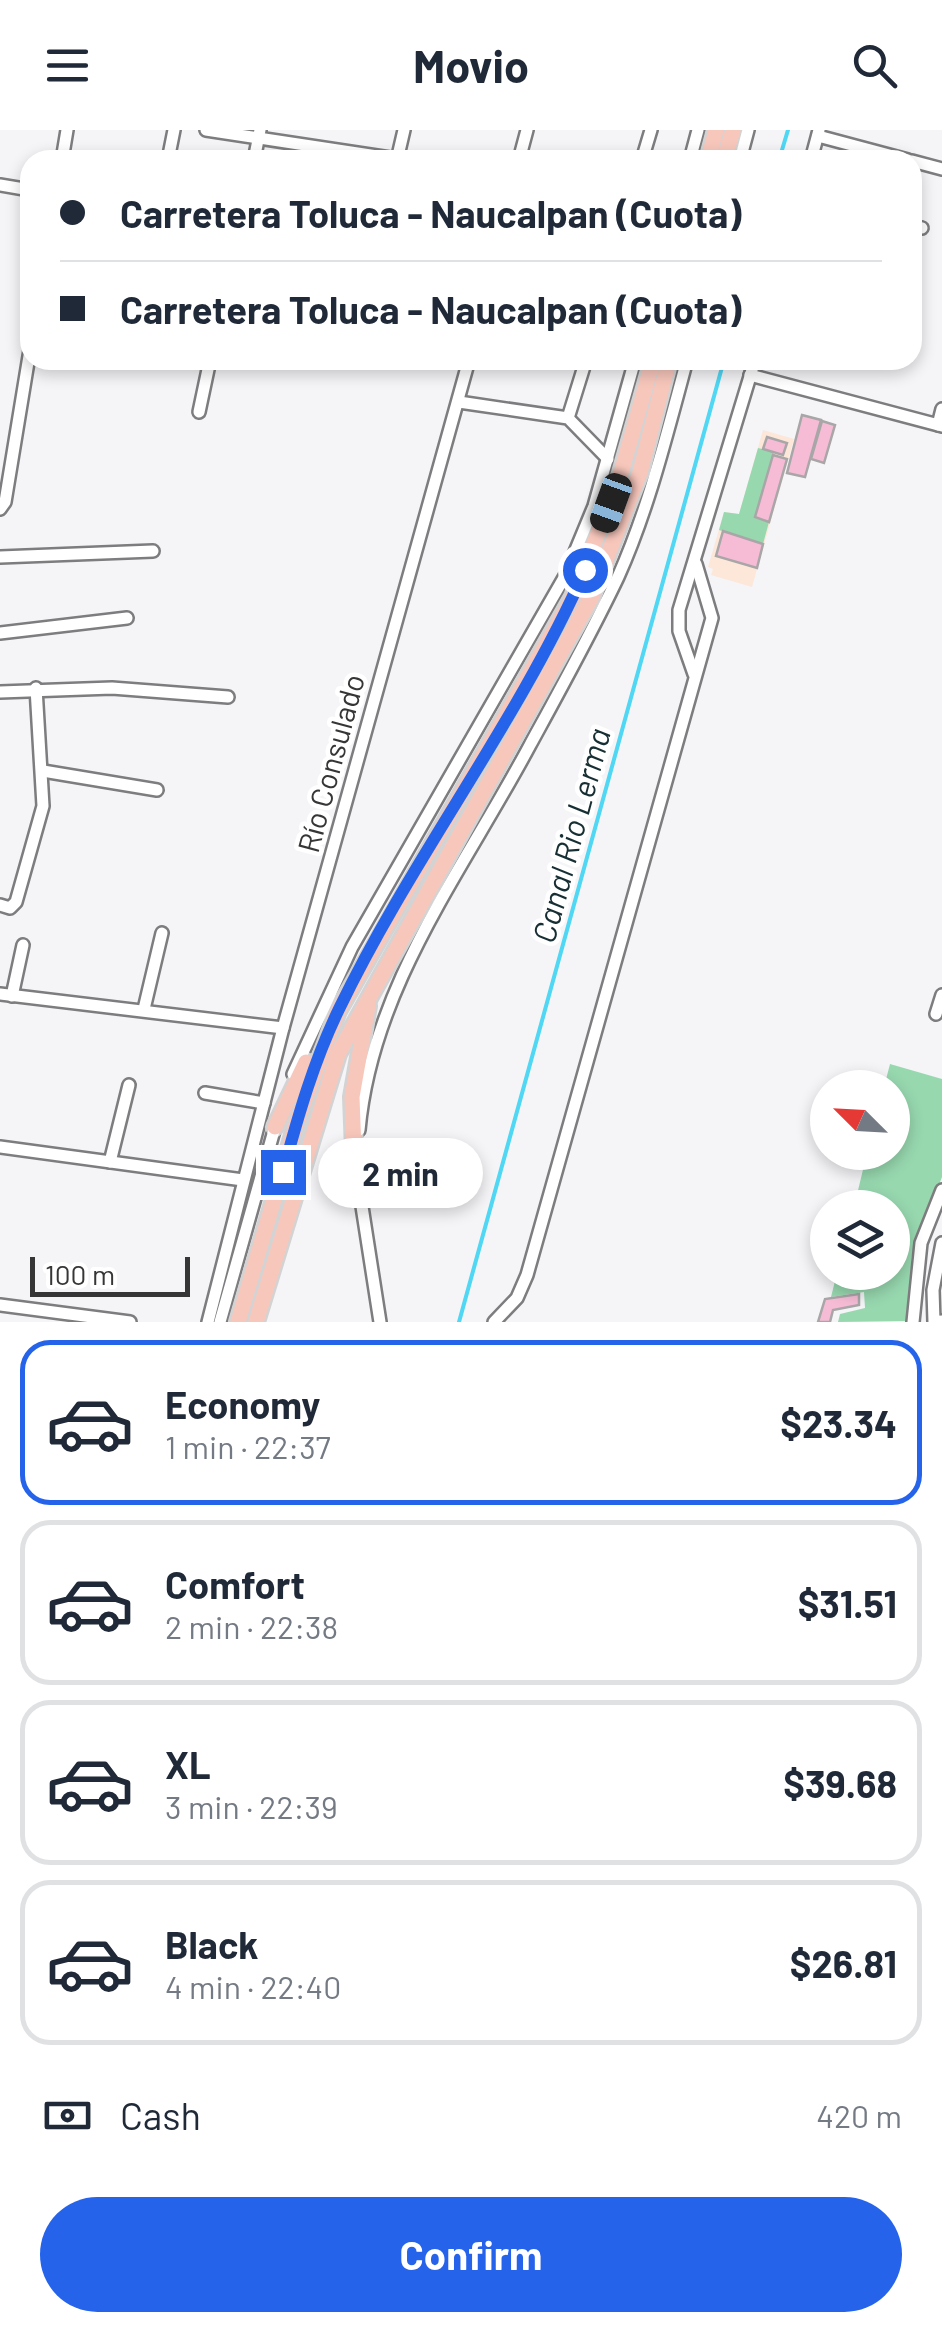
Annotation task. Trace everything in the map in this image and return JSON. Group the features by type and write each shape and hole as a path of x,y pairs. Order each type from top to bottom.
{"highway":[{"path":"238,1322 308,1084 365,960 573,597 615,492 650,370"},
{"path":"256,1322 338,1054 590,598 640,472 667,370"},
{"path":"275,1127 340,988 365,960"},
{"path":"355,1176 352,1097 372,988"}],"street":[{"path":"206,130 260,133 346,150"},
{"path":"818,133 874,150"},
{"path":"0,509 5,502 27,370"},
{"path":"199,412 208,370"},
{"name":"Río Consulado","path":"208,1322 284,1028 466,370"},
{"path":"581,370 582,374"},
{"path":"568,418 583,370"},
{"path":"220,1322 275,1127 303,1046 352,947 565,576 608,459 633,370"},
{"path":"380,1322 355,1176 367,1077 392,994 523,760 618,576 645,508 684,370"},
{"path":"694,674 678,620 751,370"},
{"path":"750,374 940,426 942,409"},
{"path":"458,402 568,418 608,459"},
{"path":"0,558 154,551"},
{"path":"490,1322 508,1295 522,1288 713,612 696,564"},
{"path":"0,633 127,618"},
{"path":"0,905 10,908 16,902 43,806 36,688"},
{"path":"0,692 36,688 228,697"},
{"path":"43,770 156,790"},
{"path":"144,1009 162,933"},
{"path":"23,945 6,995 284,1028"},
{"path":"936,1014 942,998"},
{"path":"110,1162 129,1086"},
{"path":"205,1093 264,1103"},
{"path":"0,1147 243,1180"},
{"path":"914,1322 918,1254 942,1190"},
{"path":"942,1243 933,1290 934,1322 942,1321"},
{"path":"0,1306 130,1322"}],"shaded area":[{"path":"763,430 794,439 752,587 711,575 713,569 708,567 724,512 739,514"}],"green space":[{"path":"758,448 774,452 756,516 769,522 763,544 719,530 724,512 739,514"},
{"path":"890,1064 942,1079 942,1177 912,1254 910,1281 910,1190 858,1190 863,1170 910,1170 910,1070 888,1070"},
{"path":"833,1290 909,1290 907,1321 838,1322 840,1314 865,1308 864,1292 831,1297"}],"building":[{"path":"802,415 821,420 805,477 787,473"},
{"path":"822,421 835,425 824,463 811,459"},
{"path":"767,437 787,443 783,455 763,449"},
{"path":"773,455 787,459 769,522 755,517"},
{"path":"723,531 763,544 757,568 716,556"},
{"path":"859,1294 859,1305 833,1310 830,1322 818,1322 825,1299"}],"waterway":[{"name":"Canal Rio Lerma","path":"782,150 788,130"},
{"name":"Canal Rio Lerma","path":"459,1322 721,370"}],"route":[{"path":"283,1172 308,1084 350,986 542,656 585,570"}]}
